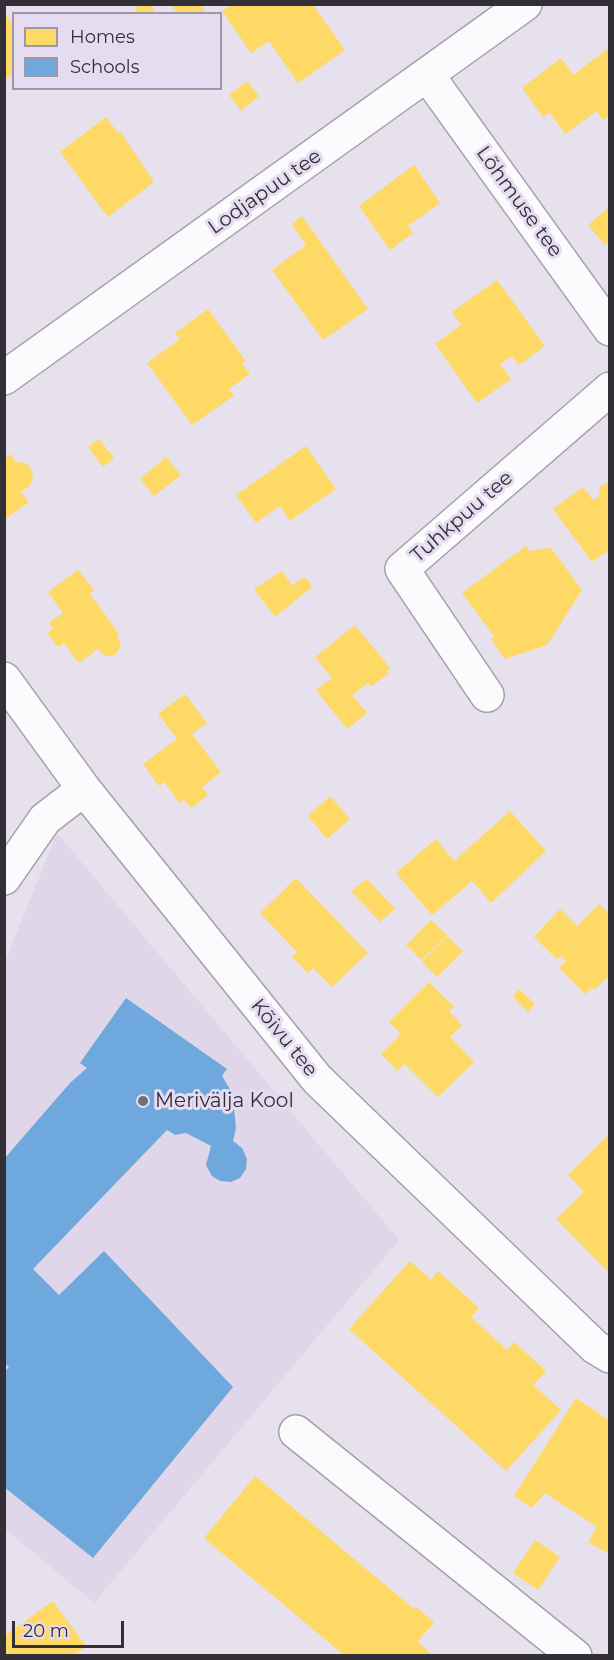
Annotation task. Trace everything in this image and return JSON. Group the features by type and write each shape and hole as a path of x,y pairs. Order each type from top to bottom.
{"street":[{"name":"Lodjapuu tee","path":"4,378 428,76 525,4"},
{"name":"Lõhmuse tee","path":"428,76 609,329"},
{"name":"Tuhkpuu tee","path":"487,695 402,569 609,389"},
{"name":"Kõivu tee","path":"4,679 84,789 317,1079 595,1347 609,1356"},
{"path":"4,878 45,819 84,789"},
{"path":"296,1432 575,1656"}],"shaded area":[{"name":"Merivälja Kool","path":"57,833 399,1240 94,1603 5,1529 5,962"}],"building: Homes":[{"path":"141,4 150,4 155,12 137,12 135,9"},
{"path":"171,4 200,4 205,12 177,12"},
{"path":"231,5 313,5 345,50 298,83 269,41 251,53 222,11"},
{"path":"4,13 12,23 12,74 4,80"},
{"path":"610,47 610,115 603,120 597,111 565,134 550,113 543,117 522,88 561,58 573,75"},
{"path":"247,81 259,96 241,111 229,95"},
{"path":"106,117 118,133 120,131 154,182 108,217 60,152"},
{"path":"414,165 440,203 408,226 413,233 390,250 359,206"},
{"path":"610,206 610,241 605,245 588,225"},
{"path":"302,216 368,309 323,340 272,270 306,245 292,224"},
{"path":"497,280 545,346 519,365 512,356 500,364 511,379 477,403 435,344 461,325 452,312"},
{"path":"208,309 246,361 242,364 250,374 229,389 234,396 192,425 147,363 180,339 175,333"},
{"path":"99,439 114,458 103,467 88,447"},
{"path":"306,446 336,489 290,521 280,506 256,523 236,495"},
{"path":"11,454 15,461 28,464 33,475 31,484 21,492 29,502 4,520 4,459"},
{"path":"166,457 181,475 154,496 140,479"},
{"path":"610,481 610,549 592,562 553,509 583,487 593,500 599,496 600,487"},
{"path":"526,546 530,551 551,548 582,590 547,645 505,659 491,639 494,636 462,593"},
{"path":"78,570 94,590 90,594 119,634 117,635 121,646 115,655 105,656 98,649 79,663 64,643 58,647 47,633 53,629 49,623 63,613 48,592"},
{"path":"282,571 292,585 305,577 312,587 275,617 254,589"},
{"path":"355,625 390,668 387,671 389,673 371,687 368,683 352,695 367,713 347,729 316,690 332,678 315,657"},
{"path":"185,694 207,723 192,734 221,772 202,787 208,795 191,808 184,800 180,803 164,782 159,786 143,764 177,739 158,714"},
{"path":"330,796 350,819 327,839 308,816"},
{"path":"510,811 546,851 491,903 472,881 432,915 396,873 436,839 454,861"},
{"path":"296,878 368,953 332,987 313,968 308,973 292,957 297,952 260,913"},
{"path":"367,879 395,909 380,922 351,891"},
{"path":"599,904 610,914 610,975 594,990 592,988 585,994 559,968 566,961 561,956 557,959 534,937 560,909 577,926"},
{"path":"431,920 447,935 422,960 406,945"},
{"path":"447,936 463,951 437,977 422,962"},
{"path":"429,982 454,1007 449,1011 462,1025 450,1037 474,1062 438,1097 405,1064 397,1071 381,1054 401,1034 389,1022"},
{"path":"519,989 535,1004 528,1012 513,997"},
{"path":"610,1133 610,1274 556,1219 584,1192 568,1175"},
{"path":"410,1261 431,1280 438,1271 479,1308 471,1317 507,1350 514,1342 546,1371 533,1385 561,1410 506,1471 349,1329"},
{"path":"576,1398 610,1421 610,1548 607,1553 588,1542 597,1527 545,1493 532,1508 514,1496"},
{"path":"255,1476 414,1609 416,1607 434,1622 418,1642 433,1656 345,1656 204,1538"},
{"path":"535,1540 560,1557 538,1590 513,1573"},
{"path":"53,1601 86,1646 73,1656 4,1656 4,1636"}],"building: Schools":[{"path":"126,998 227,1069 222,1076 231,1091 234,1108 236,1128 233,1141 242,1148 247,1159 246,1169 240,1178 231,1182 220,1181 212,1176 206,1165 211,1146 186,1133 175,1135 167,1130 33,1269 59,1295 104,1251 233,1387 93,1558 4,1487 4,1372 9,1367 4,1363 4,1159 70,1083 87,1068 80,1063"}],"place":[{"name":"Merivälja Kool","path":"143,1101"}]}
